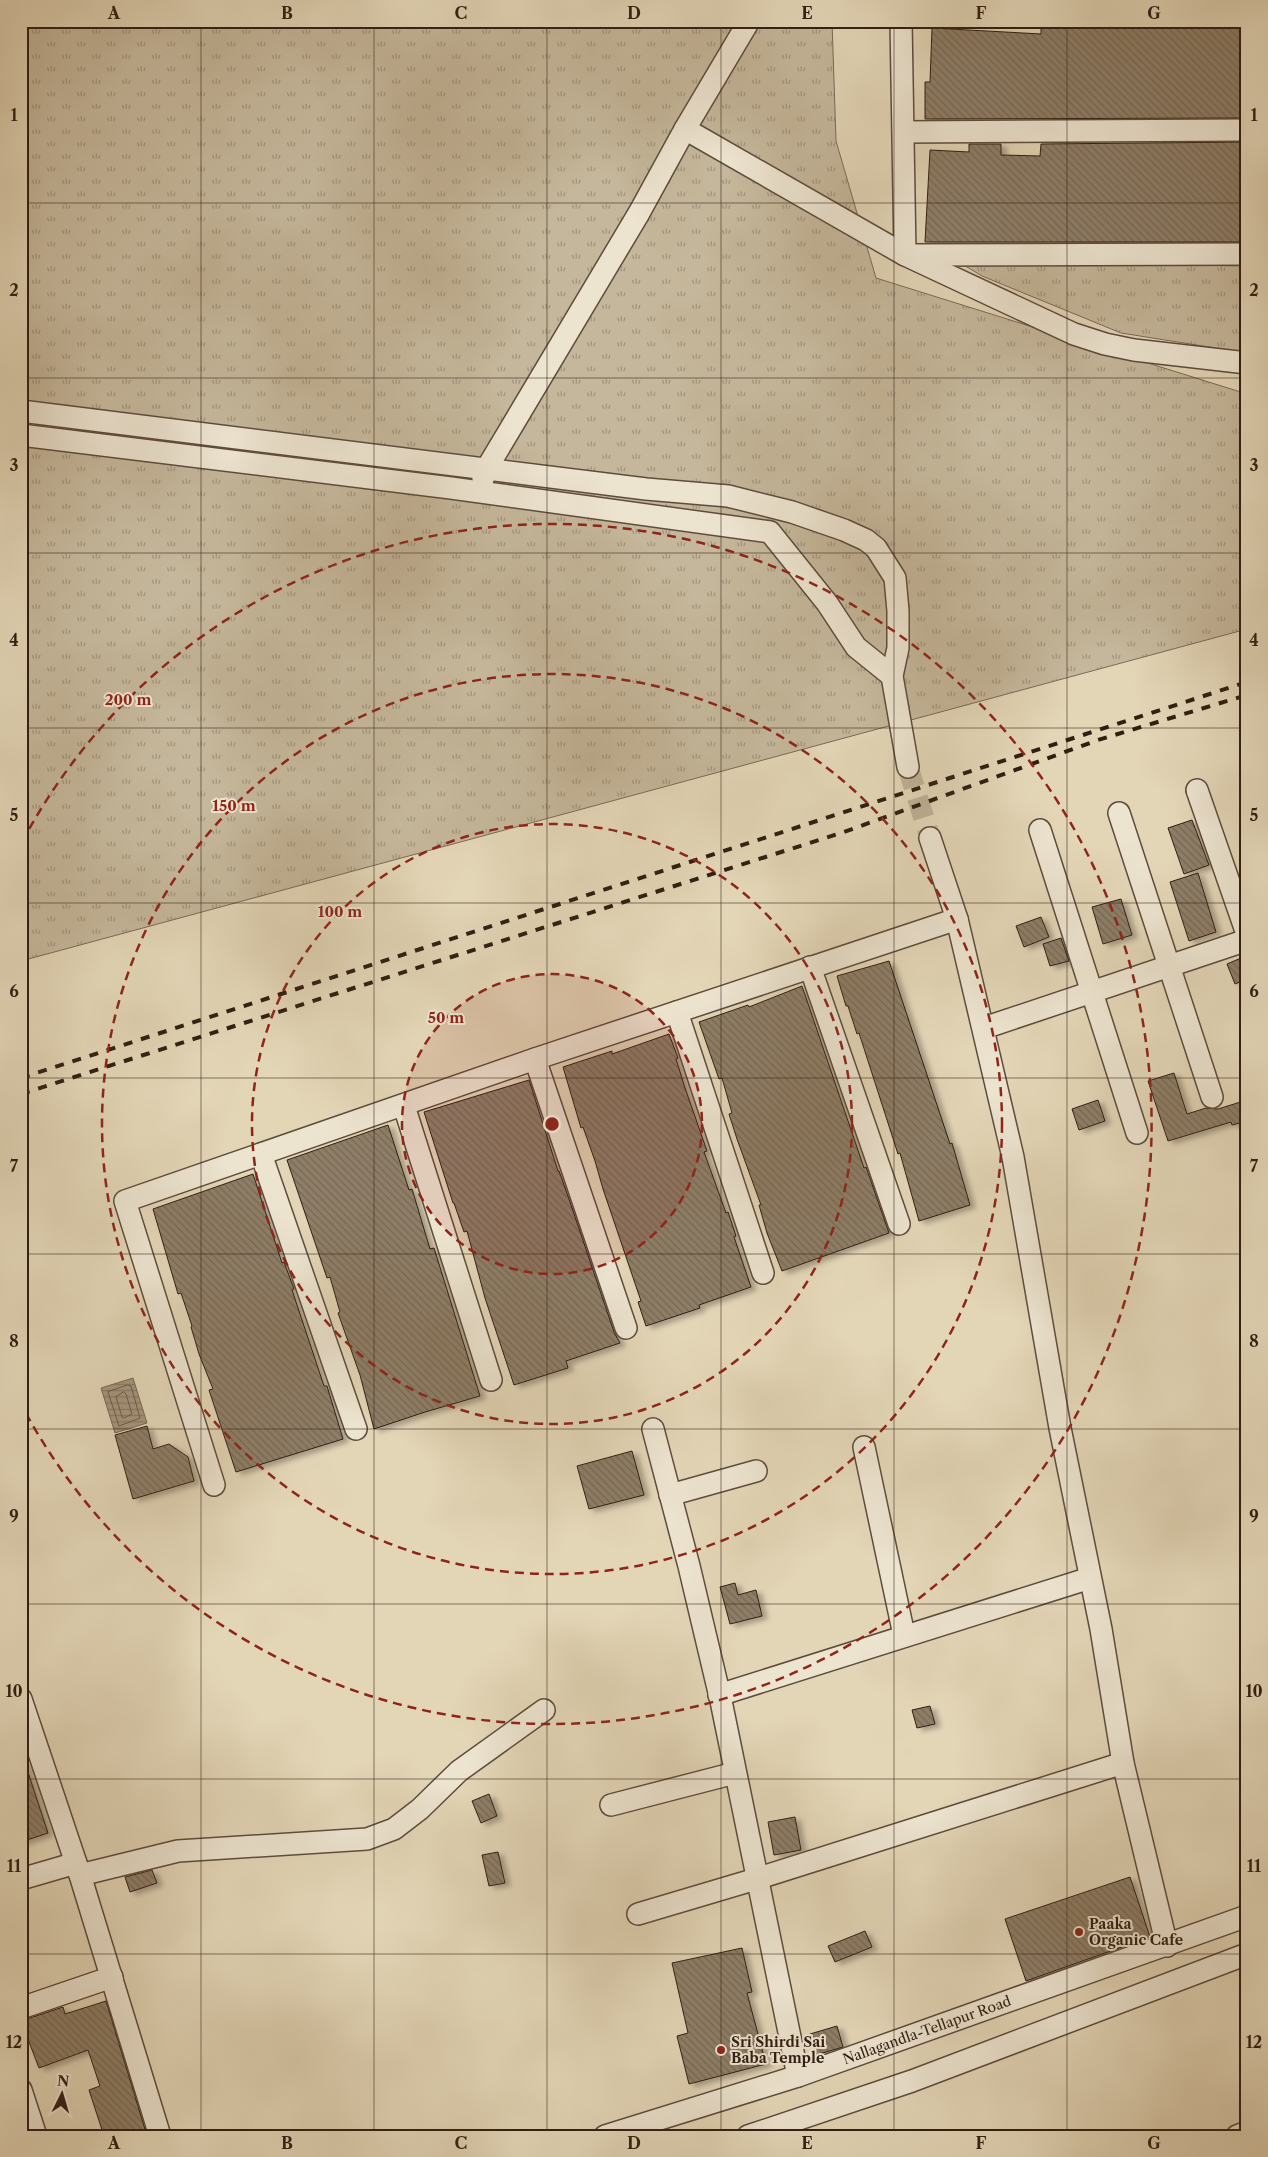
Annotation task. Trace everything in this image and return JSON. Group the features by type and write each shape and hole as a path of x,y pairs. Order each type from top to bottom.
{"street":[{"path":"479,492 487,468 639,214 685,129 749,21"},
{"path":"902,21 905,256"},
{"path":"685,129 905,256 1074,334 1105,344 1134,350 1247,363"},
{"path":"904,132 1247,130"},
{"path":"905,256 1247,254"},
{"path":"21,411 646,488 728,496 792,512 844,530 866,540 876,548 895,578 898,611 898,648 892,676 908,767"},
{"path":"21,435 479,492 770,532 827,603 856,647 892,676"},
{"path":"770,532 792,512"},
{"path":"1197,790 1247,934"},
{"path":"1119,813 1212,1097"},
{"path":"1040,830 1093,990 1137,1134"},
{"path":"930,838 957,919 1013,1157 1060,1428 1101,1630 1123,1763 1167,1946"},
{"path":"214,1485 125,1201 404,1106 535,1059 957,919"},
{"path":"984,1028 1247,940"},
{"path":"810,968 899,1224"},
{"path":"677,1012 763,1274"},
{"path":"535,1059 626,1328"},
{"path":"404,1106 491,1380"},
{"path":"262,1154 356,1429"},
{"path":"653,1429 719,1695 798,2076"},
{"path":"864,1447 904,1635"},
{"path":"670,1495 756,1471"},
{"path":"719,1695 904,1635 1090,1578"},
{"path":"21,1699 78,1869 160,2136"},
{"path":"21,1879 178,1851 367,1839 394,1829 420,1809 459,1771 544,1710"},
{"path":"638,1914 756,1879 1123,1763"},
{"path":"611,1805 735,1773"},
{"name":"Nallagandla-Tellapur Road","path":"605,2136 798,2076 1247,1916"},
{"path":"748,2136 912,2080 1247,1954"},
{"path":"21,2008 112,1977"},
{"path":"21,2090 36,2136"},
{"path":"1237,2136 1247,2132"}],"green space":[{"path":"21,21 832,21 836,141 876,278 1247,394 1247,629 21,961"},
{"path":"957,261 1247,266 1247,353 1121,333 982,276"}],"water":[{"path":"133,1378 147,1423 115,1433 101,1388"}],"building":[{"path":"1115,21 1221,21 1221,23 1247,24 1247,118 925,119 925,82 930,82 932,28 1041,34 1041,24 1115,24"},
{"path":"1247,142 1247,242 925,242 930,150 969,152 969,144 1001,144 1001,155 1040,156 1041,144"},
{"path":"1192,820 1209,865 1184,874 1168,828"},
{"path":"1198,873 1216,932 1189,941 1170,882"},
{"path":"1121,899 1132,935 1103,944 1092,907"},
{"path":"1041,917 1049,937 1024,947 1016,926"},
{"path":"1061,938 1069,961 1050,966 1043,944"},
{"path":"1241,958 1247,973 1247,979 1235,984 1227,964"},
{"path":"889,961 950,1144 952,1143 970,1205 919,1221 900,1153 898,1154 859,1033 857,1034 848,1006 846,1006 837,976"},
{"path":"802,986 864,1168 866,1167 889,1233 782,1271 767,1233 759,1205 761,1205 729,1114 732,1113 722,1078 719,1079 699,1022 748,1005 749,1007"},
{"path":"669,1034 707,1151 704,1152 726,1213 728,1212 736,1236 734,1237 751,1287 699,1305 700,1308 646,1326 638,1302 641,1301 595,1161 583,1127 581,1128 563,1067 612,1051 612,1054"},
{"path":"1174,1073 1187,1114 1206,1108 1218,1109 1247,1100 1247,1121 1232,1125 1231,1122 1168,1141 1148,1081"},
{"path":"529,1080 558,1171 614,1332 620,1343 566,1361 568,1368 514,1385 485,1298 467,1231 464,1232 453,1203 424,1112"},
{"path":"1098,1100 1105,1121 1079,1130 1072,1109"},
{"path":"388,1125 409,1190 412,1189 430,1249 434,1248 480,1396 374,1429 360,1375 338,1313 340,1312 330,1277 327,1278 287,1160"},
{"path":"253,1174 282,1263 284,1262 294,1289 292,1290 324,1386 327,1386 343,1439 236,1472 209,1390 213,1389 199,1354 181,1293 178,1294 153,1209"},
{"path":"147,1426 153,1449 169,1444 188,1457 194,1481 133,1499 115,1435"},
{"path":"632,1451 644,1495 589,1509 577,1466"},
{"path":"735,1583 738,1595 756,1590 762,1616 730,1624 720,1587"},
{"path":"930,1706 935,1724 917,1728 912,1710"},
{"path":"24,1760 48,1833 21,1842 21,1761"},
{"path":"489,1794 497,1816 481,1823 472,1801"},
{"path":"795,1817 801,1850 774,1855 768,1822"},
{"path":"498,1852 505,1883 489,1886 482,1855"},
{"path":"152,1870 157,1883 130,1892 125,1877"},
{"name":"Paaka Organic Cafe","path":"1130,1877 1150,1937 1026,1981 1005,1919"},
{"path":"865,1931 872,1947 835,1962 828,1946"},
{"path":"742,1948 752,1992 747,1993 766,2064 689,2084 677,2036 688,2033 672,1963"},
{"path":"106,2001 147,2136 104,2136 89,2090 100,2086 88,2050 39,2068 21,2021 63,2007 65,2014"},
{"path":"837,2026 843,2047 816,2055 810,2034"}],"tunnel":[{"path":"908,767 930,838"}],"railway":[{"path":"21,1078 1247,682"},
{"path":"21,1094 844,832 1098,740 1247,695"}],"place":[{"name":"Paaka Organic Cafe","path":"1079,1932"},
{"name":"Sri Shirdi Sai Baba Temple","path":"721,2050"}]}
